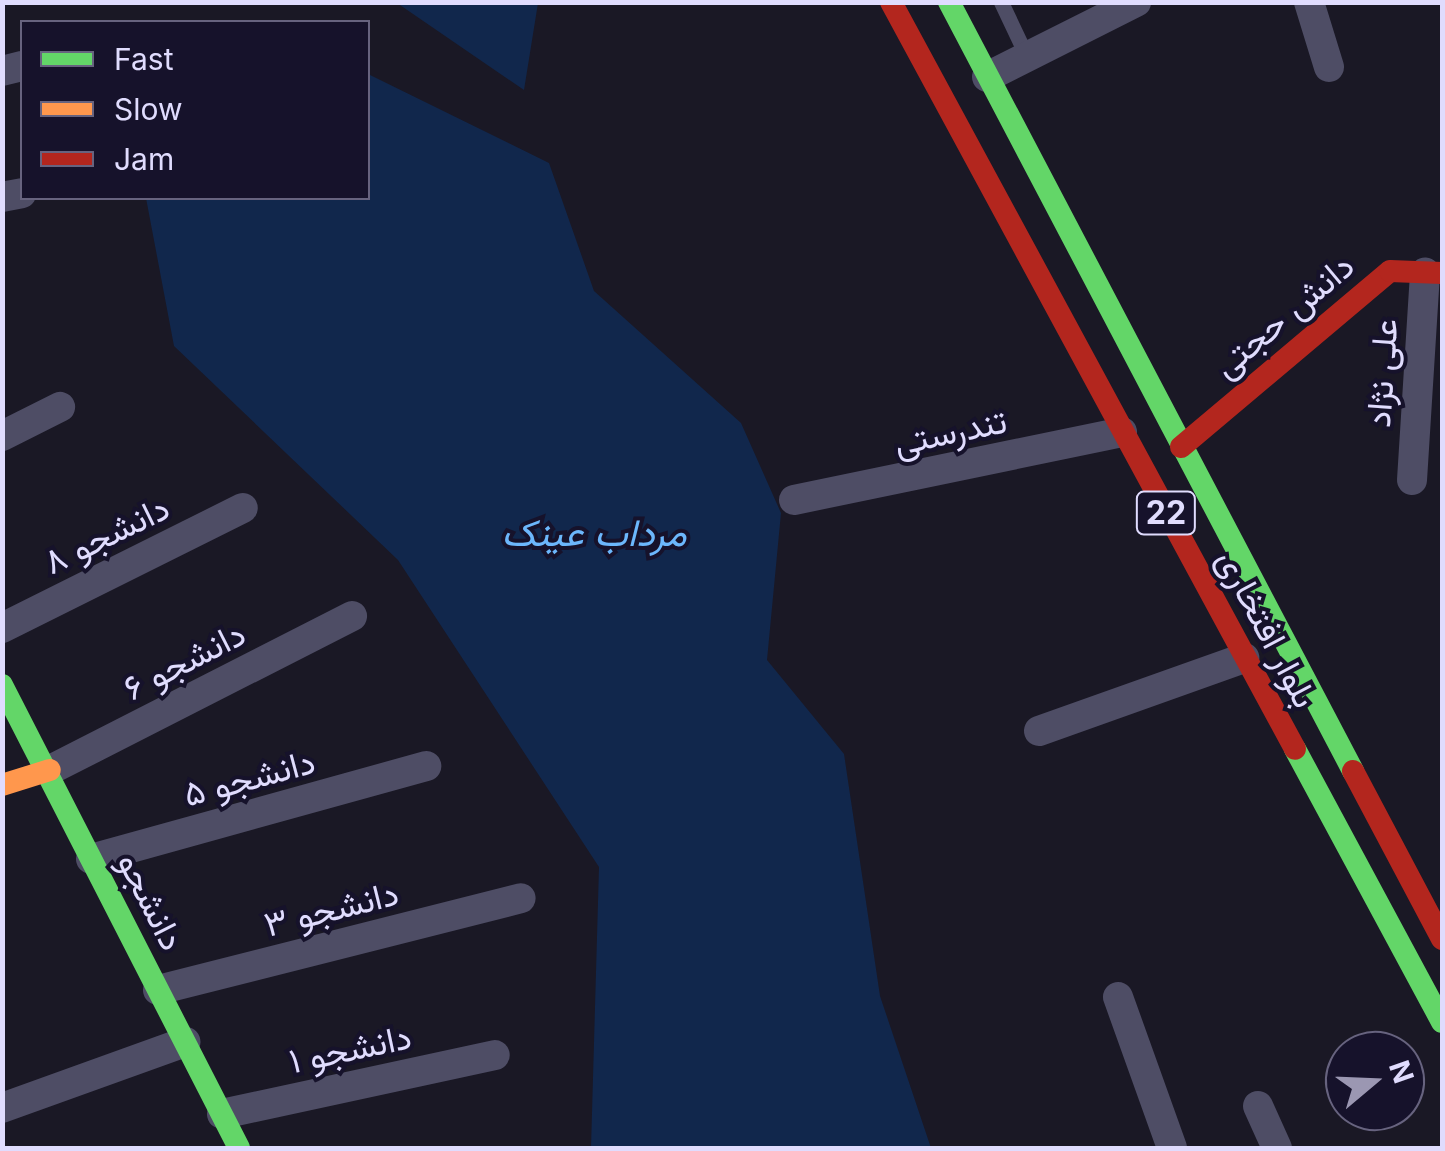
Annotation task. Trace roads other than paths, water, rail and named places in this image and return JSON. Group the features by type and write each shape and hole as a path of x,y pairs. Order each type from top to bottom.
{"main road":[{"name":"بلوار افتخاری","path":"891,2 1442,1022"},
{"name":"بلوار افتخاری","path":"948,2 1442,939"},
{"name":"دانش حجتی","path":"1182,447 1390,270 1434,272"},
{"name":"دانشجو","path":"3,686 50,770 240,1148"},
{"path":"2,785 50,770"}],"street":[{"path":"987,77 1136,2"},
{"path":"1309,2 1329,67"},
{"name":"علی نژاد","path":"1412,480 1434,272"},
{"path":"2,436 60,407"},
{"name":"تندرستی","path":"794,500 1122,432"},
{"name":"دانشجو ۸","path":"2,628 243,508"},
{"name":"دانشجو ۶","path":"50,770 352,616"},
{"path":"1038,731 1244,658"},
{"name":"دانشجو ۵","path":"92,859 426,766"},
{"name":"دانشجو ۳","path":"158,990 521,898"},
{"path":"1118,997 1172,1148"},
{"path":"2,1108 184,1042"},
{"name":"دانشجو ۱","path":"222,1114 495,1055"},
{"path":"1258,1106 1277,1148"}],"lane":[{"path":"1001,2 1027,57"}],"water":[{"path":"397,3 538,3 524,90"},
{"name":"مرداب عینک","path":"370,75 549,163 594,291 741,423 781,513 767,660 844,754 880,996 931,1148 591,1148 599,867 398,560 174,346 146,200 370,200"}]}
